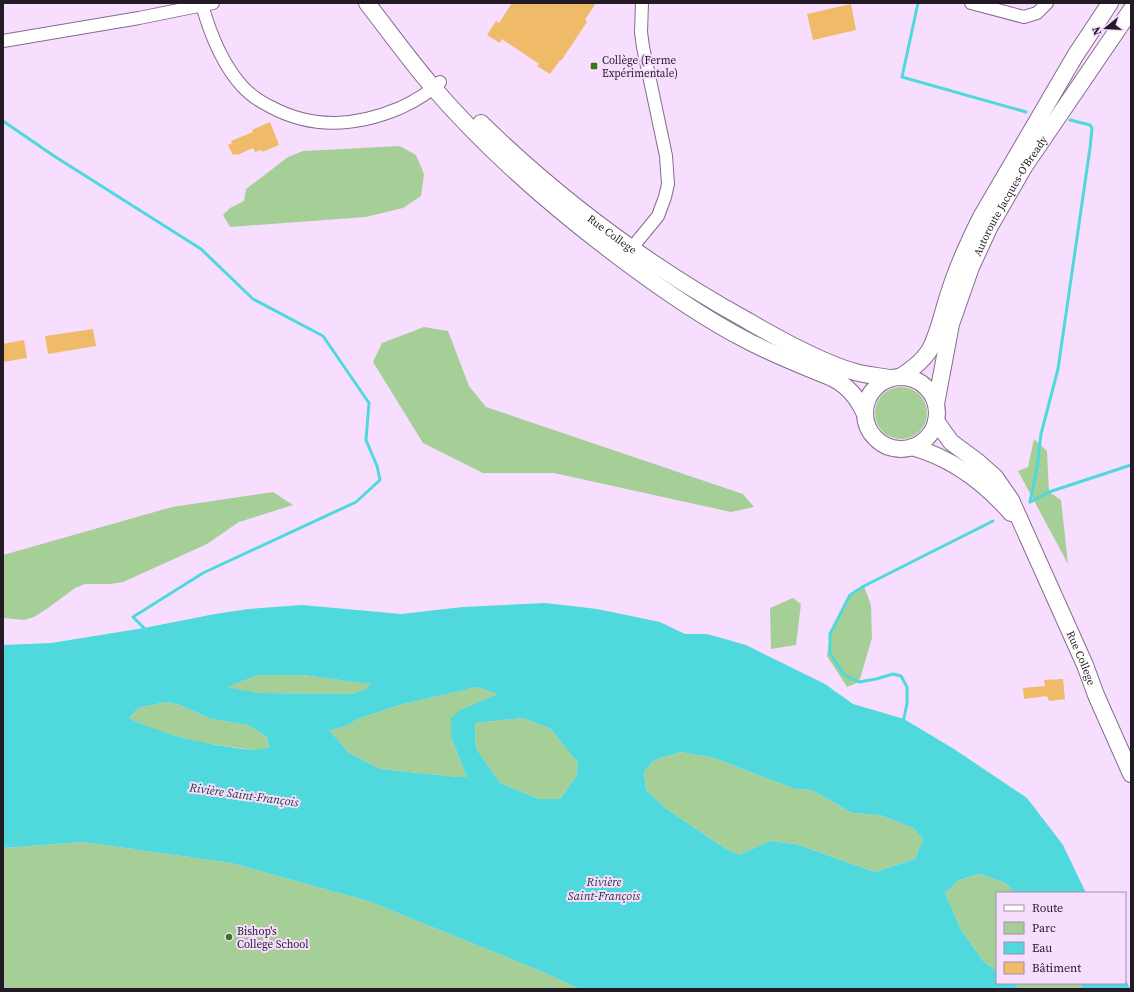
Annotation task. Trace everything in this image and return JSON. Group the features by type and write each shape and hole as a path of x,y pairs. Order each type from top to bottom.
{"main road":[{"name":"Rue College","path":"367,3 437,85 466,123 505,162 554,206 602,245 660,287 724,328 767,351 841,383 854,395 864,412 869,431 881,443 896,449 912,447 940,457 973,477 1006,507 1031,543"},
{"name":"Autoroute Jacques-O'Bready","path":"895,377 919,363 929,351 935,338 953,280 979,221 1075,56 1110,3"},
{"name":"Autoroute Jacques-O'Bready","path":"936,404 951,324 971,267 990,226 1024,167 1131,10"},
{"name":"Rue College","path":"437,85 544,180 576,207 631,249 757,327 848,370 911,378 922,384 931,393 936,404"},
{"path":"864,412 871,392 879,384 895,377"},
{"path":"912,447 923,442 934,428 936,421 936,404"},
{"name":"Rue College","path":"936,421 951,442 982,465 1001,484 1015,506 1131,774"}],"lane":[{"path":"631,249 658,216 664,202 668,184 666,156 642,43 642,3"},
{"path":"971,3 1024,17 1038,13 1047,3"},
{"path":"3,41 139,18 207,4 207,23 226,63 242,86 258,100 280,112 304,120 326,124 348,123 384,114 419,99 437,85"}],"green space":[{"path":"400,146 416,155 424,174 421,196 403,208 366,217 230,227 223,215 230,208 244,201 246,189 288,157 303,151"},
{"path":"424,327 448,331 469,386 486,407 743,494 754,507 731,512 554,473 483,473 423,443 373,362 382,343"},
{"path":"901,387 915,391 923,399 927,413 923,427 915,435 901,439 887,435 879,427 875,413 879,399 887,391"},
{"path":"1034,439 1047,451 1049,492 1061,500 1068,564 1018,471 1028,467"},
{"path":"273,492 293,505 239,522 207,544 123,582 110,584 85,584 75,588 34,617 24,620 3,618 3,555 172,507"},
{"path":"864,586 871,605 872,638 859,682 847,687 827,656 830,634 850,595"},
{"path":"793,598 801,604 796,645 771,649 770,608"},
{"path":"258,675 302,675 372,684 366,689 352,694 258,693 226,687"},
{"path":"477,687 499,694 460,710 451,737 467,777 380,769 349,753 328,729 344,727 358,719 400,705"},
{"path":"166,702 180,705 211,719 248,725 267,737 269,747 259,751 198,742 158,731 129,718 138,708"},
{"path":"523,718 551,729 578,763 576,777 560,799 539,799 500,783 476,748 475,723"},
{"path":"681,752 714,758 795,789 812,790 852,813 880,815 913,828 923,839 915,859 875,872 796,844 770,841 739,855 723,847 665,808 646,790 644,772 654,760"},
{"name":"Bishop's College School","path":"83,842 231,863 368,901 543,972 580,989 3,989 3,848"},
{"path":"979,874 1004,882 1014,892 996,892 996,970 984,962 961,930 945,893 959,880"},
{"path":"1014,984 1081,984 1083,989 1020,989"}],"water":[{"name":"Rivière Saint-François","path":"545,603 597,609 660,622 685,634 707,634 746,645 825,684 853,704 904,719 954,749 1027,798 1063,845 1086,892 1014,892 1004,882 979,874 959,880 945,893 961,930 984,962 996,970 996,984 1014,984 1020,989 580,989 543,972 368,901 231,863 83,842 3,848 3,645 51,643 249,609 302,605 401,614 463,607","holes":["258,675 302,675 371,684 366,689 352,694 258,693 227,687","477,687 498,694 460,710 451,718 451,737 467,777 380,769 349,753 329,730 344,727 358,719 400,705","166,702 180,705 211,719 248,725 267,737 269,747 255,750 204,743 154,729 129,718 138,708","523,718 551,729 578,763 576,777 560,799 539,799 500,783 476,748 475,723","681,752 714,758 795,789 812,790 852,813 880,815 913,828 923,839 915,859 875,872 796,844 770,841 739,855 723,847 665,808 646,790 644,772 654,760"]},
{"path":"1126,980 1130,989 1083,989 1081,984 1126,984"}],"building":[{"path":"512,3 596,3 585,20 587,22 561,61 560,60 550,74 537,66 539,64 502,39 500,43 487,35 496,21 499,23"},
{"path":"851,4 856,30 813,40 807,14"},
{"path":"270,122 279,145 262,152 261,150 255,152 253,148 237,155 233,155 228,145 232,143 231,141 253,132 252,130"},
{"path":"93,329 96,346 48,354 45,336"},
{"path":"24,340 27,358 3,362 3,344"},
{"path":"1063,679 1065,699 1049,701 1047,696 1024,699 1023,688 1045,686 1044,680"}],"waterway":[{"path":"918,3 902,77 1026,112"},
{"path":"1030,502 1037,468 1041,434 1058,369 1090,148 1092,128 1090,125 1070,120"},
{"path":"3,121 54,156 201,249 253,299 323,336 369,403 366,440 377,466 380,480 356,502 203,573 133,617 146,630"},
{"path":"1030,502 1049,492 1131,465"},
{"path":"903,722 907,704 907,687 901,676 893,674 859,682 844,675 830,653 830,634 850,595 864,586 993,521"}],"place":[{"name":"Collège (Ferme Expérimentale)","path":"594,66"},
{"name":"Bishop's College School","path":"229,937"}]}
